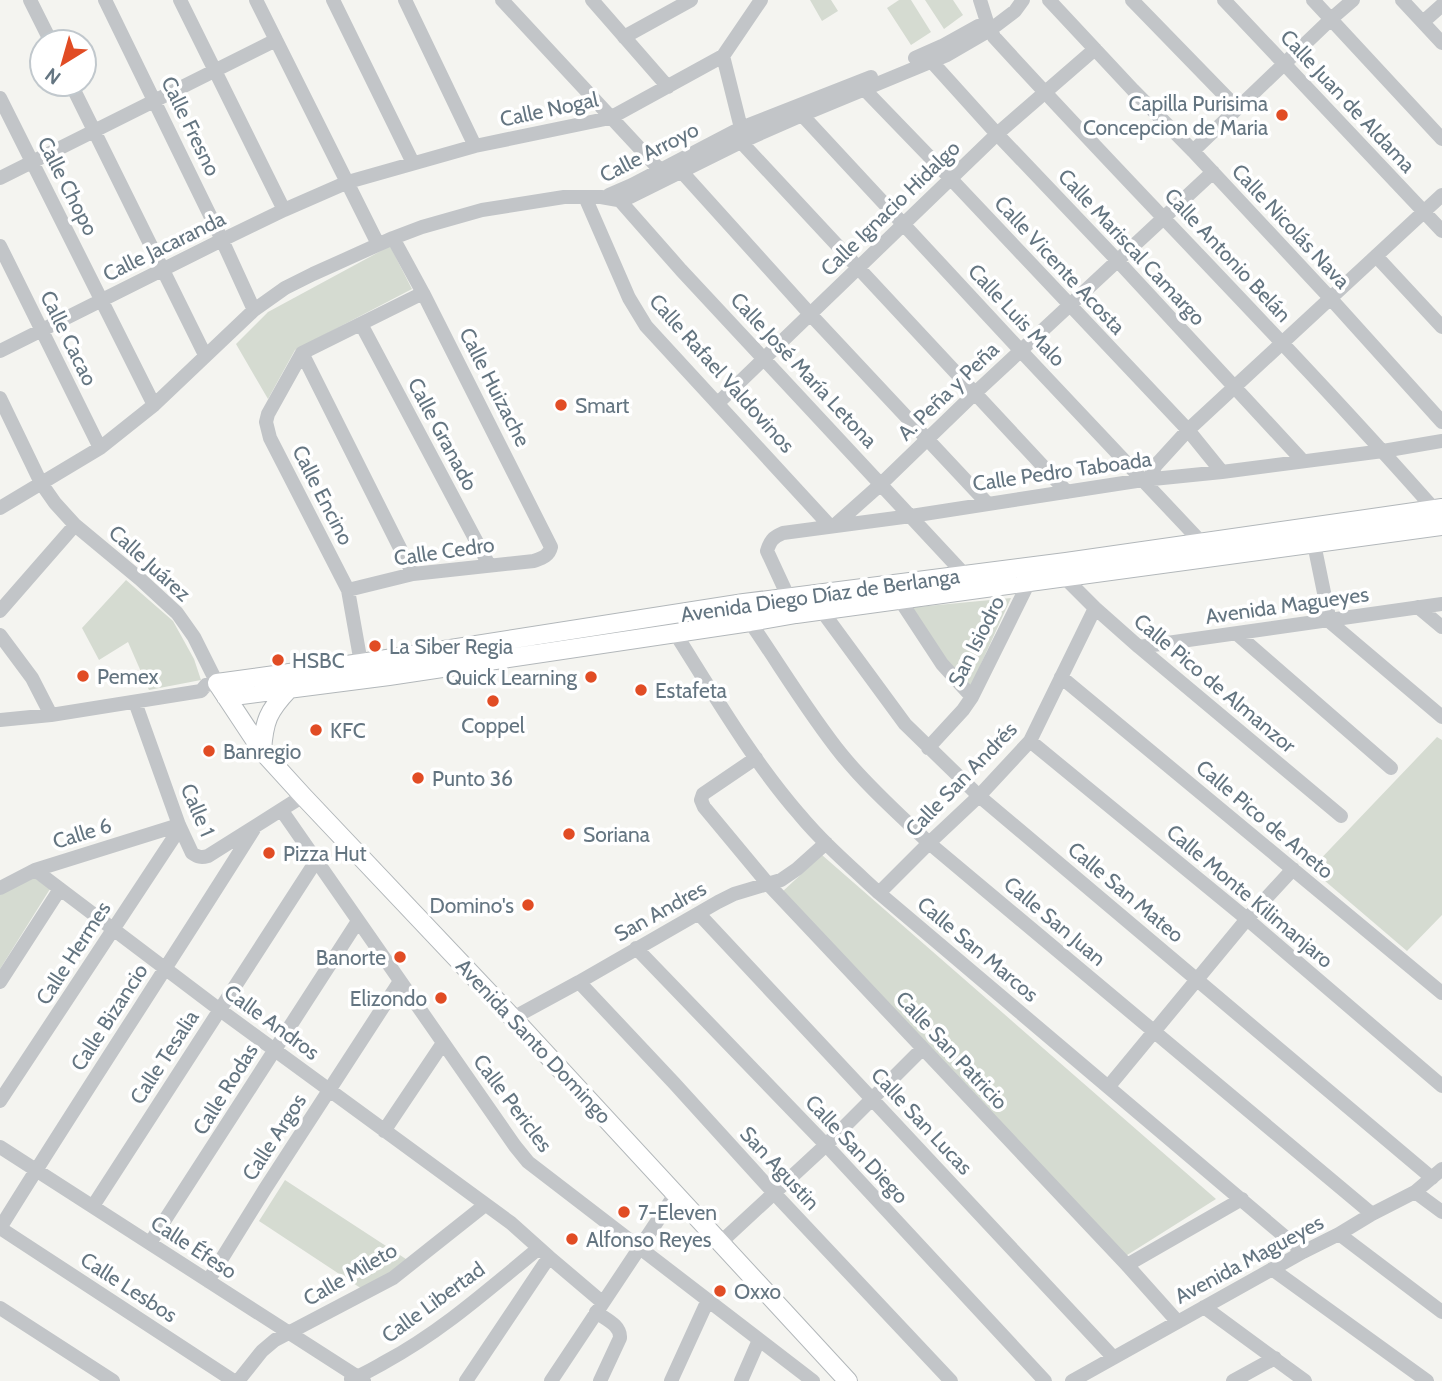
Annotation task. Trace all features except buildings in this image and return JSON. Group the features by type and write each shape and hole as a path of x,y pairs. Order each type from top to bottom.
{"main road":[{"name":"Avenida Diego Díaz de Berlanga","path":"215,690 289,689 1064,577 1439,514"},
{"name":"Avenida Diego Díaz de Berlanga","path":"215,690 361,663 788,597 1202,542 1312,535"},
{"path":"262,751 266,719 289,689"},
{"name":"Avenida Santo Domingo","path":"215,690 262,751 303,796 722,1242 848,1381"}],"street":[{"path":"30,0 44,28"},
{"name":"Calle Fresno","path":"105,0 254,310"},
{"path":"180,0 284,210"},
{"path":"256,0 378,244"},
{"path":"333,0 413,163"},
{"path":"405,0 475,146"},
{"path":"502,0 659,170"},
{"path":"592,0 668,87"},
{"path":"624,37 691,0"},
{"name":"Calle Nogal","path":"348,182 475,146 610,118 723,56 761,0"},
{"path":"981,0 988,26"},
{"name":"Calle Nicolás Nava","path":"1049,0 1213,172 1442,422"},
{"path":"1132,0 1237,108"},
{"name":"Calle Juan de Aldama","path":"1224,0 1442,231"},
{"path":"1313,0 1442,139"},
{"path":"1193,151 1353,0"},
{"path":"1402,0 1442,43"},
{"name":"Calle Arroyo","path":"604,197 630,197 681,171 741,135 802,115 947,55 1016,3"},
{"path":"1423,22 1442,5"},
{"name":"Calle Arroyo","path":"604,197 659,170 988,26"},
{"name":"Calle Antonio Belán","path":"988,26 994,37 1095,147 1165,217 1439,514"},
{"path":"0,178 276,40"},
{"name":"Calle Ignacio Hidalgo","path":"718,403 998,134 1095,49"},
{"path":"723,56 741,135 857,269 1066,492"},
{"name":"Calle Mariscal Camargo","path":"932,62 1302,460"},
{"name":"Calle Vicente Acosta","path":"864,89 1188,430 1222,472"},
{"name":"Calle Chopo","path":"0,98 154,405"},
{"path":"78,98 205,355"},
{"name":"Calle Luis Malo","path":"802,115 1202,542"},
{"path":"681,171 987,503"},
{"name":"A. Peña y Peña","path":"832,526 881,484 1213,172"},
{"name":"Calle Jacaranda","path":"0,351 162,269 348,182"},
{"path":"1146,480 1188,430 1442,195"},
{"path":"0,508 100,448 154,405 254,310 285,288 393,237 422,227 482,211 564,197 604,197"},
{"name":"Calle José María Letona","path":"604,197 681,270 965,575"},
{"name":"Calle Rafael Valdovinos","path":"604,197 636,312 658,340 832,526"},
{"name":"Calle Huizache","path":"393,237 550,541 550,552 546,556"},
{"name":"Calle Cacao","path":"0,246 100,448"},
{"path":"1376,256 1442,327"},
{"path":"413,574 302,353 423,293"},
{"name":"Calle Granado","path":"361,324 489,565"},
{"name":"Calle Encino","path":"302,353 268,414 267,427 270,438 348,590 361,663"},
{"name":"Calle Juárez","path":"0,398 41,483 55,503 75,524 166,601 194,637 215,690"},
{"name":"Calle Pedro Taboada","path":"796,614 767,551 773,538 783,533 1146,480 1383,451 1442,441"},
{"path":"0,611 75,524"},
{"path":"1312,535 1329,620 1442,717"},
{"name":"Calle Cedro","path":"348,590 413,574 534,561 546,556"},
{"name":"Calle Pico de Almanzor","path":"1064,577 1139,647 1341,816"},
{"name":"San Isiodro","path":"928,748 972,697 1029,582"},
{"path":"900,600 942,664 972,697"},
{"name":"Avenida Magueyes","path":"1139,647 1442,604"},
{"path":"1418,607 1442,627"},
{"name":"Calle San Andrés","path":"879,893 979,796 1030,741 1095,608"},
{"name":"Calle San Mateo","path":"822,611 905,724 979,796 1197,979 1437,1173"},
{"name":"Calle San Juan","path":"750,622 843,756 929,843 1372,1214"},
{"name":"Calle San Marcos","path":"675,633 756,758 794,809 826,843 879,893 1303,1252"},
{"path":"1237,634 1391,768"},
{"path":"0,635 32,678 51,715"},
{"name":"Calle Pico de Aneto","path":"1061,677 1442,993"},
{"name":"Avenida Diego Díaz de Berlanga","path":"0,720 215,690"},
{"name":"Calle 1","path":"135,702 192,853 204,858 303,796"},
{"name":"Calle Monte Kilimanjaro","path":"1030,741 1247,919 1442,1086"},
{"name":"Calle San Patricio","path":"756,758 703,794 701,803 768,884 1177,1321"},
{"name":"Calle Pericles","path":"282,811 528,1162 813,1381"},
{"name":"Calle 6","path":"0,888 35,870 180,826"},
{"name":"Calle Hermes","path":"0,1101 180,826"},
{"name":"Calle Bizancio","path":"0,1228 254,829"},
{"name":"San Andres","path":"513,1018 734,894 781,880 826,843"},
{"name":"Calle Tesalia","path":"93,1206 316,861"},
{"path":"1109,1086 1247,919 1293,869"},
{"name":"Calle Andros","path":"35,870 220,1010 511,1223 599,1307 621,1333 600,1381"},
{"path":"0,982 60,889"},
{"name":"Calle San Lucas","path":"699,914 1113,1357"},
{"name":"Calle Rodas","path":"150,1243 358,921"},
{"name":"Calle San Diego","path":"636,948 826,1145 1045,1381"},
{"name":"Calle Argos","path":"208,1281 400,981"},
{"name":"San Agustin","path":"579,982 951,1381"},
{"path":"384,1131 443,1043"},
{"path":"722,1242 826,1145 922,1049"},
{"name":"Calle Éfeso","path":"0,1147 356,1380"},
{"name":"Avenida Magueyes","path":"1072,1381 1415,1192 1437,1173"},
{"path":"1415,1192 1442,1212"},
{"path":"551,1381 676,1193"},
{"path":"1127,1265 1242,1199"},
{"name":"Calle Mileto","path":"236,1381 262,1351 288,1333 393,1279 485,1205"},
{"name":"Calle Lesbos","path":"0,1228 236,1381"},
{"path":"1339,1234 1442,1312"},
{"path":"466,1381 544,1253"},
{"name":"Calle Libertad","path":"356,1380 428,1336 544,1253"},
{"path":"1272,1269 1427,1381"},
{"path":"671,1381 708,1300"},
{"path":"1204,1307 1305,1381"},
{"path":"0,1308 113,1381"},
{"path":"741,1381 759,1340"},
{"path":"1233,1381 1275,1358"}],"shaded area":[{"path":"810,0 831,0 838,11 822,21"},
{"path":"899,0 911,0 931,32 911,45 887,8"},
{"path":"925,0 953,0 963,15 944,29"},
{"path":"390,246 412,289 295,350 268,399 236,344 268,312"},
{"path":"126,580 173,621 194,659 201,680 149,690 128,642 99,660 82,628"},
{"path":"1011,598 970,688 948,669 907,608"},
{"path":"1437,737 1442,740 1442,915 1407,951 1311,869"},
{"path":"822,855 1216,1199 1124,1257 782,892"},
{"path":"33,877 50,889 0,969 0,895"},
{"path":"285,1180 409,1261 362,1289 259,1221"}],"place":[{"name":"Capilla Purisima Concepcion de Maria","path":"1282,115"},
{"name":"Smart","path":"561,405"},
{"name":"La Siber Regia","path":"375,646"},
{"name":"HSBC","path":"278,660"},
{"name":"Pemex","path":"83,676"},
{"name":"Quick Learning","path":"591,677"},
{"name":"Estafeta","path":"641,690"},
{"name":"Coppel","path":"493,701"},
{"name":"KFC","path":"316,730"},
{"name":"Banregio","path":"209,751"},
{"name":"Punto 36","path":"418,778"},
{"name":"Soriana","path":"569,834"},
{"name":"Pizza Hut","path":"269,853"},
{"name":"Domino's","path":"528,905"},
{"name":"Banorte","path":"400,957"},
{"name":"Elizondo","path":"441,998"},
{"name":"7-Eleven","path":"624,1212"},
{"name":"Alfonso Reyes","path":"572,1239"},
{"name":"Oxxo","path":"720,1291"}]}
